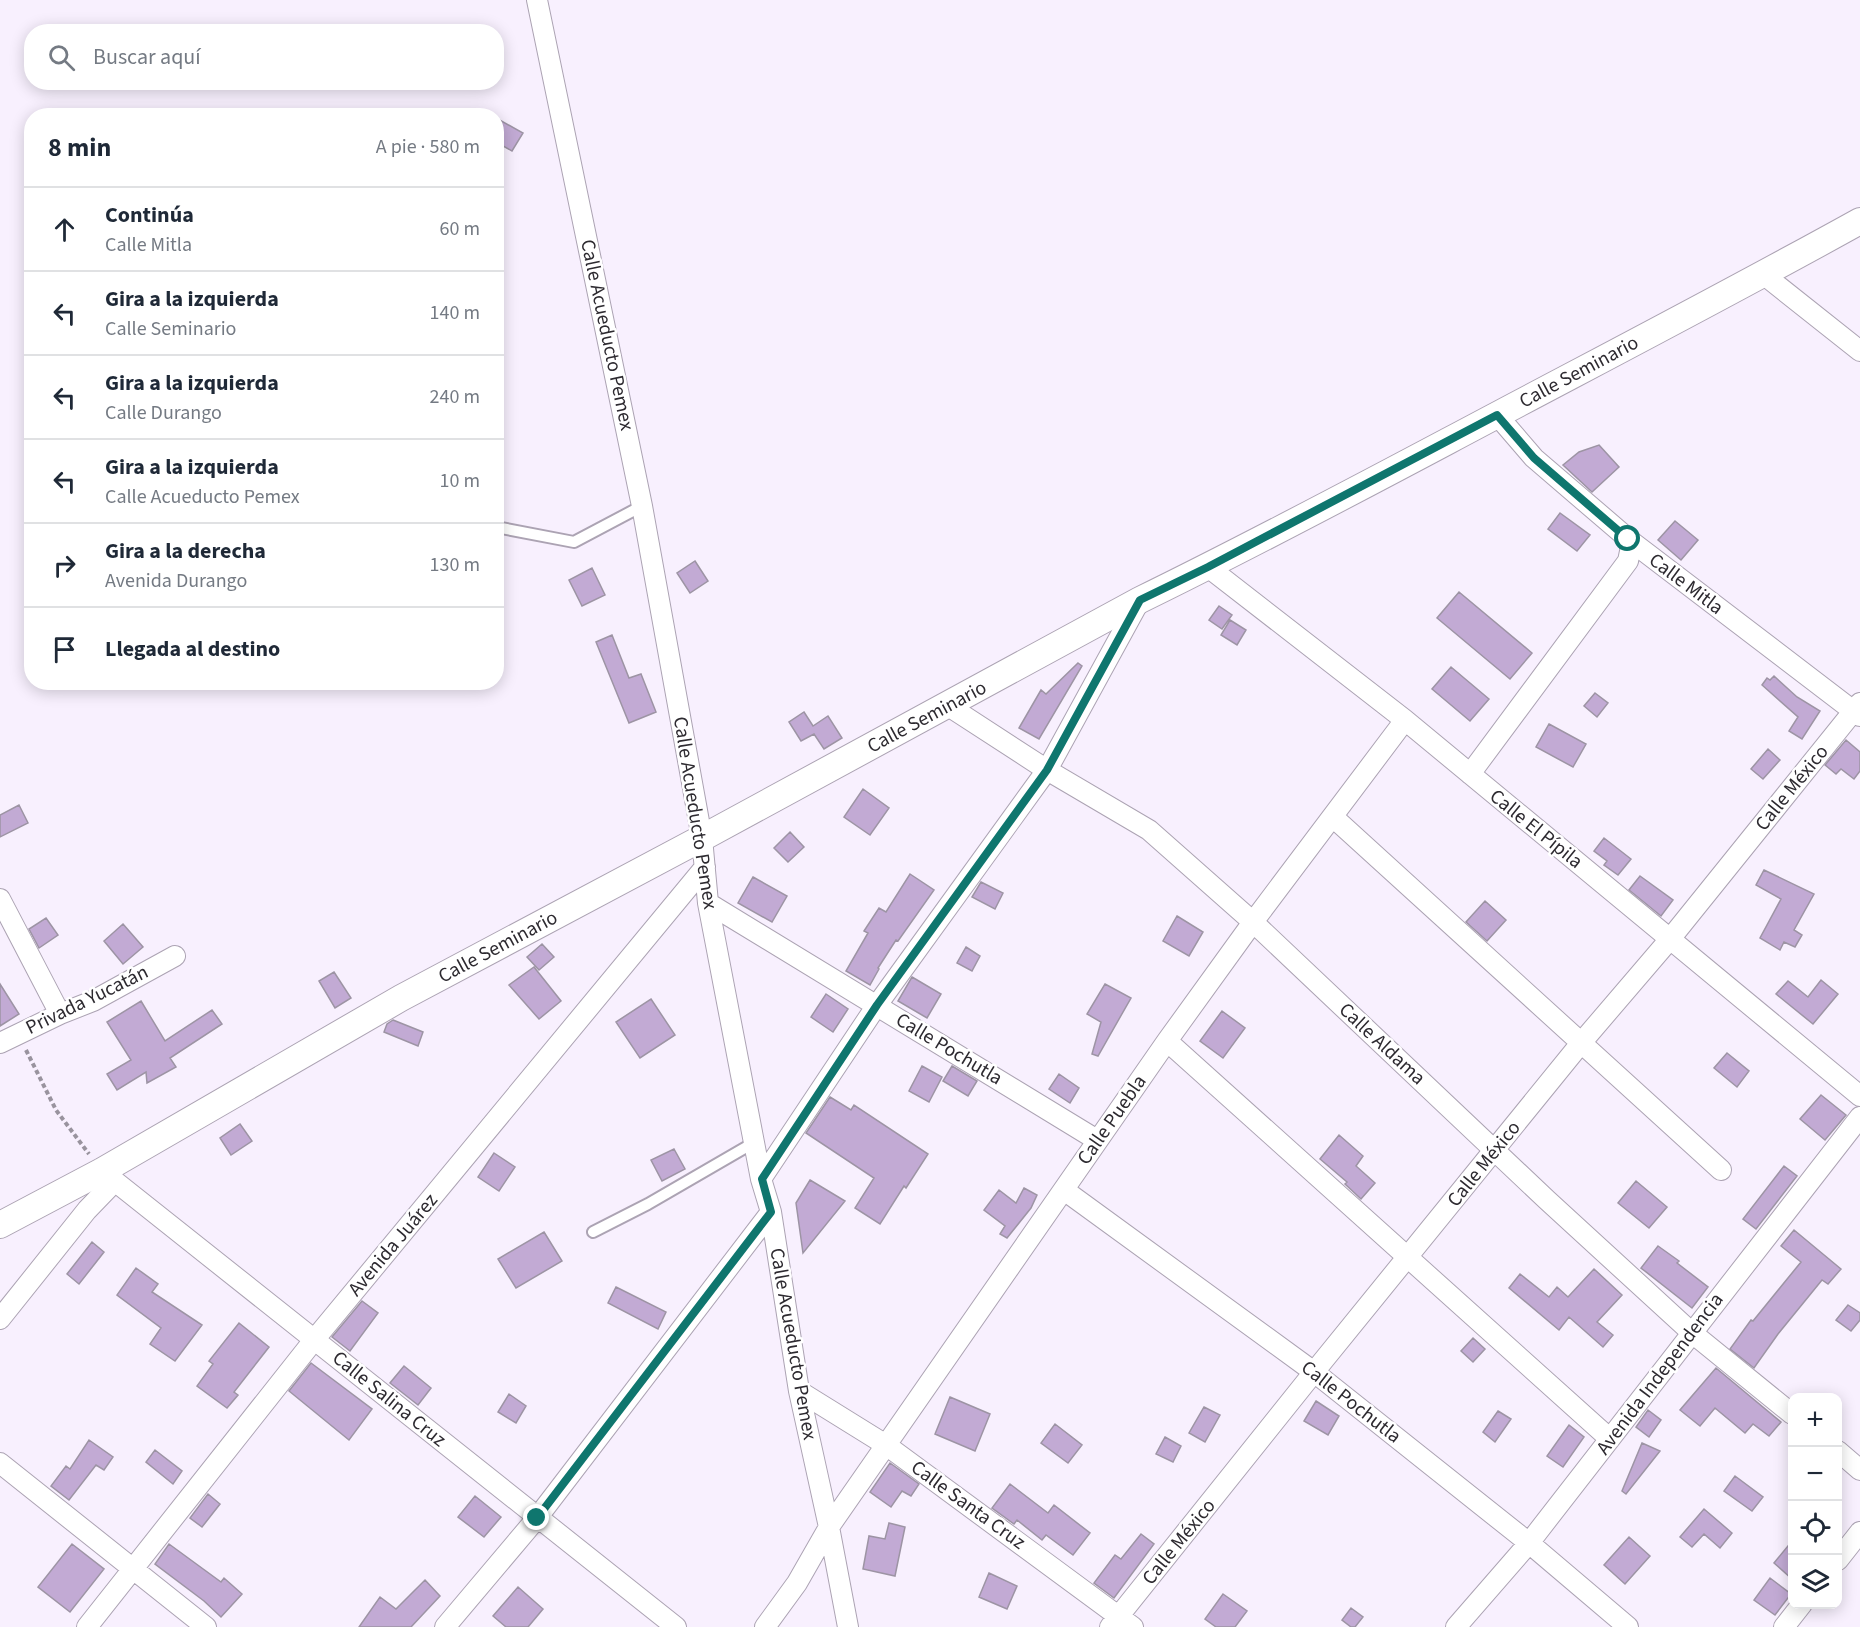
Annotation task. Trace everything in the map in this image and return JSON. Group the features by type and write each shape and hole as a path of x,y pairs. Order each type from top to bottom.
{"street":[{"name":"Calle Acueducto Pemex","path":"537,0 642,506 702,838 708,903 762,1179 771,1212 799,1391 848,1627"},
{"name":"Calle Seminario","path":"0,1225 108,1176 401,998 702,838 1140,600 1208,567 1497,415 1860,221"},
{"path":"1763,274 1860,351"},
{"name":"Calle Mitla","path":"1497,415 1534,458 1632,543 1858,710"},
{"path":"1470,774 1628,561 1632,543"},
{"name":"Calle El Pípila","path":"1208,567 1405,720 1860,1096"},
{"path":"762,1179 877,1005 1047,770 1140,600"},
{"name":"Calle Aldama","path":"947,705 1047,770 1149,830 1253,922 1547,1200 1691,1332 1788,1411"},
{"name":"Calle México","path":"1121,1623 1314,1372 1581,1044 1858,710"},
{"name":"Calle Puebla","path":"765,1627 797,1583 829,1527 1167,1041 1405,720"},
{"path":"1333,817 1720,1170"},
{"name":"Avenida Juárez","path":"87,1627 314,1340 705,867"},
{"path":"0,899 60,1014"},
{"name":"Calle Pochutla","path":"708,903 1098,1140"},
{"name":"Privada Yucatán","path":"0,1043 93,1001 174,956"},
{"path":"1167,1041 1610,1439"},
{"name":"Avenida Independencia","path":"1456,1627 1529,1543 1860,1117"},
{"path":"0,1319 87,1210 108,1176"},
{"name":"Calle Salina Cruz","path":"108,1176 676,1627"},
{"name":"Calle Pochutla","path":"1064,1190 1314,1372 1529,1543 1628,1627"},
{"path":"445,1627 537,1518 771,1212"},
{"name":"Calle Santa Cruz","path":"799,1391 886,1445 1121,1623"},
{"path":"1842,1454 1860,1470"},
{"path":"0,1462 206,1627"},
{"path":"1842,1555 1860,1532"},
{"path":"1784,1627 1799,1609"}],"lane":[{"path":"504,529 574,542 642,506"},
{"path":"593,1232 648,1204 755,1143"}],"path":[{"path":"18,1034 56,1110 108,1176"}],"building":[{"path":"504,122 523,133 512,151 504,146"},
{"path":"1599,445 1619,467 1592,492 1563,465 1579,452"},
{"path":"1560,513 1590,535 1577,551 1548,529"},
{"path":"1675,521 1698,540 1681,560 1658,540"},
{"path":"695,561 708,581 690,593 677,573"},
{"path":"592,568 605,595 582,606 569,580"},
{"path":"1459,592 1532,653 1510,679 1437,618"},
{"path":"1219,606 1232,615 1222,629 1209,620"},
{"path":"1230,620 1246,630 1237,645 1221,635"},
{"path":"612,635 629,678 641,674 656,712 629,723 596,642"},
{"path":"1078,663 1082,666 1039,739 1019,728 1041,690 1046,694"},
{"path":"1451,667 1489,699 1470,721 1432,689"},
{"path":"1774,676 1797,697 1820,711 1802,739 1789,731 1798,717 1762,685 1767,678 1770,680"},
{"path":"1595,693 1608,703 1597,717 1584,706"},
{"path":"804,712 813,726 828,716 842,738 824,749 814,734 801,741 789,722"},
{"path":"1549,724 1586,744 1573,767 1536,747"},
{"path":"1846,740 1860,752 1860,771 1854,779 1841,769 1836,774 1825,765"},
{"path":"1768,749 1780,760 1763,779 1751,769"},
{"path":"863,789 889,808 870,835 844,817"},
{"path":"19,805 28,823 0,837 0,815"},
{"path":"790,832 804,847 788,862 774,848"},
{"path":"1604,838 1631,859 1618,875 1604,865 1607,861 1594,851"},
{"path":"1764,870 1814,894 1794,930 1802,935 1795,947 1784,942 1780,950 1760,938 1781,899 1756,885"},
{"path":"910,874 934,890 898,941 896,940 870,985 846,971 868,933 864,931 879,908 886,912"},
{"path":"1640,876 1673,900 1661,916 1629,890"},
{"path":"753,877 787,896 772,922 738,903"},
{"path":"981,882 1003,893 995,909 972,897"},
{"path":"1485,901 1506,920 1487,941 1466,922"},
{"path":"1177,916 1203,932 1189,956 1163,941"},
{"path":"46,918 58,935 39,948 29,929"},
{"path":"123,924 143,947 123,964 104,941"},
{"path":"542,944 554,957 539,970 527,957"},
{"path":"966,947 980,956 972,971 957,963"},
{"path":"534,967 561,1001 539,1019 509,985"},
{"path":"334,972 351,998 335,1008 319,981"},
{"path":"912,977 941,994 927,1018 898,1001"},
{"path":"1821,980 1838,994 1813,1024 1776,994 1788,981 1808,997"},
{"path":"0,984 19,1014 0,1026"},
{"path":"1105,984 1131,998 1098,1056 1092,1054 1101,1022 1087,1014"},
{"path":"826,994 848,1009 833,1032 811,1017"},
{"path":"651,999 675,1035 640,1058 616,1022"},
{"path":"141,1001 165,1041 212,1010 222,1024 170,1058 176,1067 147,1083 146,1072 117,1090 107,1074 131,1060 107,1022"},
{"path":"1222,1011 1245,1028 1223,1058 1200,1041"},
{"path":"393,1020 423,1032 418,1046 384,1032 387,1024"},
{"path":"1727,1053 1749,1071 1737,1087 1714,1068"},
{"path":"922,1066 942,1077 929,1102 909,1091"},
{"path":"952,1066 977,1081 968,1096 943,1081"},
{"path":"1059,1074 1079,1088 1070,1103 1049,1089"},
{"path":"1821,1095 1846,1115 1825,1140 1800,1119"},
{"path":"830,1097 851,1110 854,1105 928,1154 880,1224 855,1208 874,1178 806,1133"},
{"path":"240,1124 252,1141 231,1155 220,1138"},
{"path":"1339,1135 1363,1156 1356,1166 1375,1183 1361,1199 1345,1184 1347,1182 1320,1159"},
{"path":"674,1149 685,1169 662,1181 651,1160"},
{"path":"494,1153 515,1167 499,1191 478,1177"},
{"path":"1784,1166 1797,1176 1756,1229 1743,1219"},
{"path":"810,1180 845,1201 803,1253 796,1203"},
{"path":"1636,1181 1667,1207 1649,1228 1618,1203"},
{"path":"1024,1188 1037,1195 1031,1208 1007,1238 1000,1234 1005,1226 984,1210 999,1190 1016,1203"},
{"path":"1794,1230 1841,1269 1828,1284 1822,1280 1754,1368 1730,1349 1751,1320 1753,1321 1801,1262 1781,1246"},
{"path":"544,1232 562,1261 516,1288 498,1259"},
{"path":"92,1242 104,1252 79,1284 67,1274"},
{"path":"1658,1246 1708,1287 1692,1308 1641,1268"},
{"path":"136,1268 158,1284 152,1292 202,1325 175,1361 150,1344 161,1328 117,1295"},
{"path":"1594,1269 1622,1295 1597,1322 1613,1335 1603,1347 1569,1317 1559,1330 1509,1288 1520,1274 1549,1297 1557,1287 1568,1297"},
{"path":"616,1287 666,1312 658,1329 608,1303"},
{"path":"362,1301 378,1313 350,1351 332,1337"},
{"path":"1848,1305 1860,1313 1860,1320 1851,1331 1836,1320"},
{"path":"239,1323 269,1347 234,1392 238,1395 227,1408 197,1386 213,1364 209,1361"},
{"path":"1473,1338 1485,1349 1473,1362 1461,1351"},
{"path":"311,1363 372,1409 349,1440 289,1391"},
{"path":"404,1366 431,1388 418,1405 390,1383"},
{"path":"1716,1368 1781,1422 1769,1436 1753,1424 1745,1433 1715,1408 1700,1426 1680,1410"},
{"path":"509,1394 526,1406 516,1423 498,1412"},
{"path":"950,1397 990,1414 975,1451 935,1434"},
{"path":"1316,1401 1339,1416 1328,1435 1304,1421"},
{"path":"1204,1407 1220,1415 1205,1442 1189,1433"},
{"path":"1648,1410 1661,1420 1649,1437 1636,1427"},
{"path":"1498,1411 1511,1419 1495,1442 1483,1432"},
{"path":"1055,1424 1082,1445 1068,1463 1041,1443"},
{"path":"1569,1425 1584,1437 1563,1467 1547,1456"},
{"path":"1165,1437 1181,1446 1173,1462 1156,1454"},
{"path":"89,1440 113,1457 104,1470 96,1465 69,1500 51,1486 66,1466 70,1469"},
{"path":"1642,1443 1660,1451 1626,1494 1622,1491"},
{"path":"155,1450 182,1471 173,1484 146,1462"},
{"path":"890,1463 919,1484 911,1496 902,1491 891,1507 870,1492"},
{"path":"1735,1476 1763,1497 1752,1511 1724,1491"},
{"path":"1010,1484 1048,1513 1054,1505 1090,1533 1073,1555 1046,1535 1042,1540 1017,1520 1014,1524 992,1508"},
{"path":"208,1494 220,1504 202,1527 190,1518"},
{"path":"475,1496 501,1517 484,1537 458,1517"},
{"path":"1704,1509 1732,1533 1720,1548 1704,1534 1692,1547 1680,1537"},
{"path":"889,1523 905,1527 895,1576 863,1569 869,1536 885,1539"},
{"path":"1141,1534 1154,1544 1114,1598 1094,1583 1115,1555 1121,1559"},
{"path":"1629,1537 1650,1556 1625,1584 1604,1565"},
{"path":"72,1544 104,1569 70,1612 38,1587"},
{"path":"169,1544 221,1582 224,1578 242,1594 221,1617 204,1601 155,1564"},
{"path":"1788,1546 1788,1575 1774,1563"},
{"path":"989,1573 1017,1586 1007,1609 979,1597"},
{"path":"1770,1578 1788,1592 1788,1598 1775,1615 1754,1600"},
{"path":"425,1580 440,1596 411,1627 359,1627 380,1597 396,1609"},
{"path":"518,1587 543,1609 528,1627 506,1627 493,1616"},
{"path":"1223,1594 1247,1611 1235,1627 1216,1627 1205,1619"},
{"path":"1351,1608 1363,1617 1355,1627 1351,1627 1342,1620"}],"route":[{"path":"537,1518 771,1212 762,1179 877,1005 1047,770 1140,600 1208,567 1497,415 1534,458 1628,539"}]}
